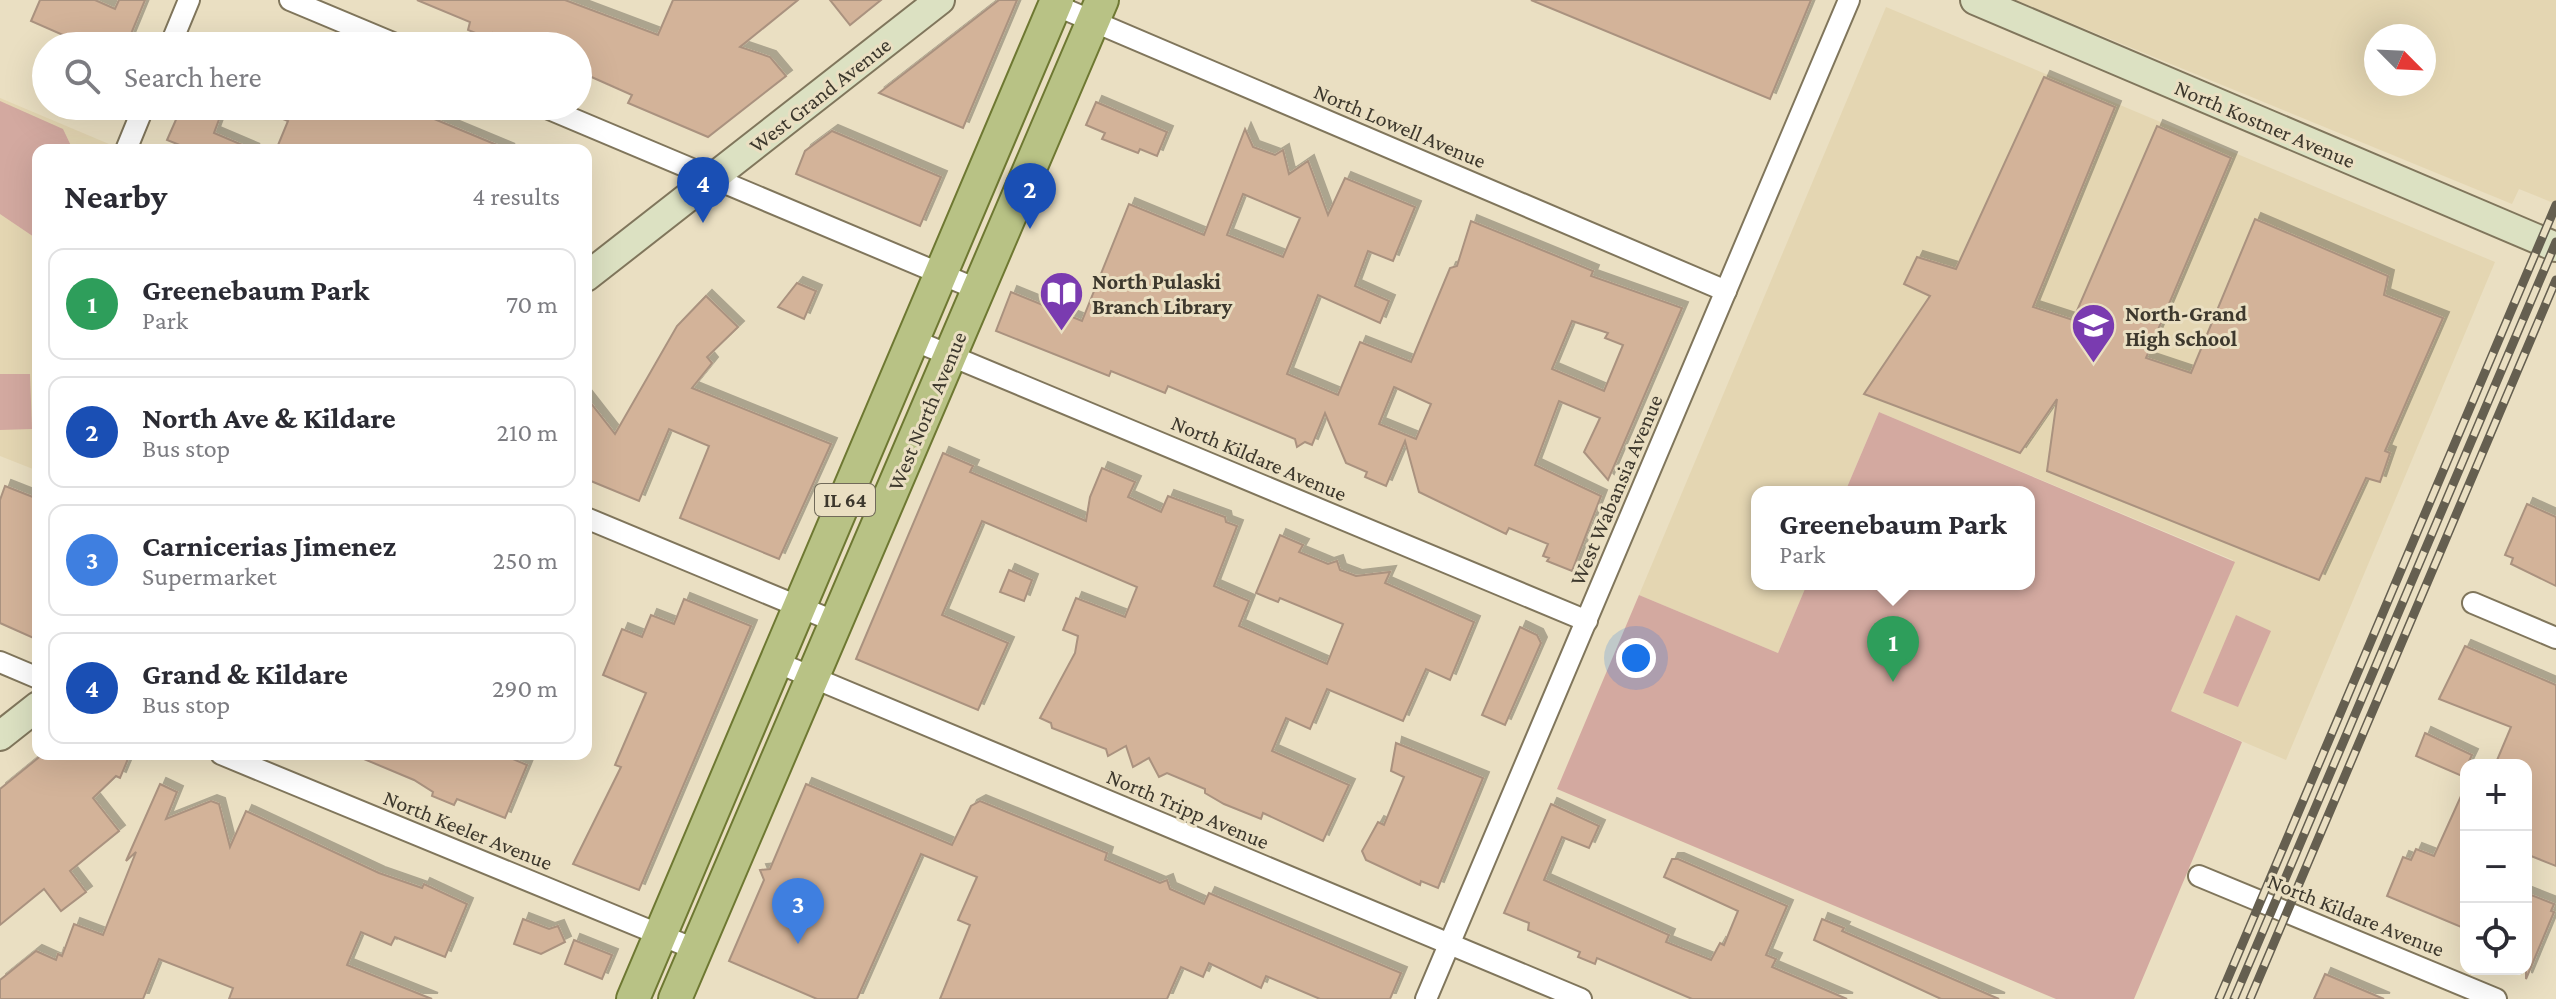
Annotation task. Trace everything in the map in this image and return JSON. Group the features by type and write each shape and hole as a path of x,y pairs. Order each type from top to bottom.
{"main road":[{"name":"West North Avenue","path":"640,997 661,935 1056,3"},
{"name":"West North Avenue","path":"675,999 1098,11"}],"street":[{"path":"176,32 189,0"},
{"path":"290,0 367,32"},
{"name":"West Grand Avenue","path":"592,272 940,0"},
{"name":"West Wabansia Avenue","path":"1426,999 1849,0"},
{"name":"North Kostner Avenue","path":"1975,0 2556,247"},
{"name":"North Lowell Avenue","path":"1056,3 1098,11 1726,291"},
{"path":"128,144 138,120"},
{"path":"575,120 979,290"},
{"name":"North Kildare Avenue","path":"913,340 1587,621"},
{"path":"592,520 836,622"},
{"path":"2473,603 2556,638"},
{"path":"0,662 32,675"},
{"name":"North Tripp Avenue","path":"776,662 1581,999"},
{"path":"0,736 32,711"},
{"name":"North Keeler Avenue","path":"236,760 697,950"},
{"name":"North Kildare Avenue","path":"2199,876 2496,999"}],"shaded area":[{"path":"2015,0 2556,0 2556,204 2519,189 2512,204"},
{"name":"North-Grand High School","path":"1886,7 2495,262 2286,760 2171,711 2233,560 1879,412 1848,486 1751,486 1751,590 1804,590 1778,653 1639,595"},
{"path":"0,98 32,112 32,120 52,120 109,144 32,144 32,469 0,456"},
{"path":"0,101 32,115 32,120 43,120 63,129 70,144 32,144 32,236 0,214"},
{"path":"0,374 30,374 32,429 0,430"},
{"path":"1879,412 2235,562 2171,711 2242,742 2134,999 2056,999 1557,789 1639,595 1778,653 1804,590 2035,590 2035,486 1848,486"},
{"path":"2236,615 2271,631 2238,707 2203,693"}],"building":[{"path":"40,0 95,0 115,9 119,0 145,0 132,32 56,32 31,21"},
{"path":"417,0 565,0 658,35 673,0 798,0 740,47 770,57 786,76 708,137 628,103 632,95 592,77 592,32 473,32 468,30 470,22"},
{"path":"830,0 881,0 850,25"},
{"path":"999,0 1017,0 963,128 879,93"},
{"path":"1531,0 1811,0 1770,99"},
{"name":"North-Grand High School","path":"2044,77 2115,107 2033,307 2073,320 2157,126 2231,158 2146,358 2191,373 2255,219 2388,276 2384,295 2443,318 2385,451 2390,453 2380,482 2366,478 2319,580 2047,471 2057,399 2020,453 1864,394 1930,296 1904,284 1917,257 1956,269"},
{"path":"1096,102 1167,132 1157,156 1140,149 1138,153 1102,139 1105,133 1086,125"},
{"path":"176,120 219,120 214,133 240,144 177,144 167,140"},
{"path":"286,120 437,120 495,144 278,144 288,121"},
{"path":"1245,129 1253,147 1275,155 1283,150 1289,174 1308,161 1328,215 1345,178 1415,207 1393,261 1368,251 1355,286 1389,301 1380,323 1318,295 1287,374 1338,395 1360,342 1411,362 1450,268 1457,266 1471,221 1593,271 1591,276 1682,308 1608,480 1584,452 1600,418 1559,401 1535,465 1601,496 1572,571 1547,561 1549,558 1543,556 1548,544 1509,528 1506,534 1419,492 1405,441 1386,486 1365,477 1367,472 1346,463 1325,413 1312,445 1305,442 1297,447 1295,439 1168,386 1165,393 1111,371 1109,376 996,331 1011,292 1082,321 1129,204 1204,235","holes":["1243,194 1300,218 1283,257 1227,235","1572,321 1608,333 1605,338 1623,345 1604,391 1552,369","1394,387 1431,404 1416,439 1379,424"]},
{"path":"832,131 941,177 920,226 796,174 805,151"},
{"path":"797,283 816,291 804,319 778,307"},
{"path":"706,296 738,327 707,357 712,363 692,388 831,444 779,559 680,518 709,446 669,429 639,501 592,481 592,405 615,434 677,326"},
{"path":"943,453 973,466 970,472 1086,521 1090,497 1102,468 1135,482 1128,497 1161,512 1168,496 1225,517 1226,522 1237,526 1214,586 1249,601 1239,626 1327,664 1343,624 1280,598 1278,602 1256,593 1280,535 1303,545 1299,552 1328,564 1337,561 1340,570 1356,576 1390,572 1385,583 1474,622 1450,680 1426,669 1403,721 1327,689 1310,729 1286,718 1272,751 1349,785 1323,841 1263,813 1261,819 1224,804 1205,793 1205,789 1167,773 1159,777 1149,758 1133,767 1126,746 1108,756 1106,749 1052,728 1051,723 1040,718 1075,653 1078,636 1063,630 1076,598 1125,617 1137,587 982,521 942,615 1008,643 978,710 856,659"},
{"path":"5,486 32,497 32,637 0,623 0,500"},
{"path":"2527,504 2556,517 2556,586 2511,564 2513,558 2505,555"},
{"path":"1009,570 1032,580 1024,601 1000,592"},
{"path":"684,599 751,626 639,890 573,864 621,767 615,765 646,693 603,675 622,629 642,637 651,615 674,624"},
{"path":"1520,627 1537,635 1541,643 1505,725 1482,715"},
{"path":"2465,646 2556,685 2556,866 2532,856 2532,759 2498,759 2511,727 2439,699"},
{"path":"2425,733 2472,755 2470,759 2460,759 2460,775 2416,756"},
{"path":"1396,743 1483,778 1438,888 1421,881 1420,885 1366,860 1362,851 1378,822 1384,825 1404,777 1391,771"},
{"path":"36,760 128,760 120,778 116,776 93,798 119,831 70,871 86,892 61,911 44,889 0,925 0,789"},
{"path":"366,760 515,760 527,765 505,818 457,799 454,805 432,796 433,792 414,780"},
{"path":"160,784 177,792 166,819 211,801 219,804 230,847 246,811 379,873 422,888 424,884 467,904 445,957 395,937 391,945 361,932 347,965 432,999 229,999 233,988 159,959 143,999 0,999 0,980 36,951 56,960 58,954 62,956 74,924 103,935 136,852 126,861"},
{"path":"806,784 952,845 971,806 980,801 1107,853 1105,860 1160,883 1167,880 1170,889 1204,904 1209,893 1401,973 1390,999 1320,999 1266,976 1261,988 1209,963 1203,977 1181,967 1167,999 940,999 970,925 958,920 977,877 921,854 857,999 817,999 729,961 764,880 760,870 770,869"},
{"path":"2460,798 2460,926 2387,896 2403,857 2411,860 2416,849 2434,856"},
{"path":"1551,804 1599,826 1589,848 1562,837 1544,880 1669,935 1666,942 1711,960 1720,943 1724,945 1738,911 1664,877 1672,859 1678,859 1787,906 1766,955 1776,959 1772,967 1847,999 1692,999 1597,958 1595,964 1578,957 1580,952 1528,930 1529,923 1504,913"},
{"path":"2532,895 2554,904 2551,911 2554,912 2532,965"},
{"path":"523,919 549,929 558,926 565,942 541,954 514,944"},
{"path":"1822,919 1844,928 1842,931 1999,999 1941,999 1814,940"},
{"path":"574,940 612,955 602,979 565,964"},
{"path":"2325,974 2384,999 2314,999"}],"railway":[{"path":"2219,999 2556,205"},
{"path":"2234,999 2556,242"},
{"path":"2250,999 2556,280"}],"place":[{"name":"Grand & Kildare","path":"703,223"},
{"name":"North Ave & Kildare","path":"1030,229"},
{"name":"North Pulaski Branch Library","path":"1061,333"},
{"name":"North-Grand High School","path":"2094,365"},
{"name":"Greenebaum Park","path":"1893,682"},
{"name":"Carnicerias Jimenez","path":"798,944"}]}
